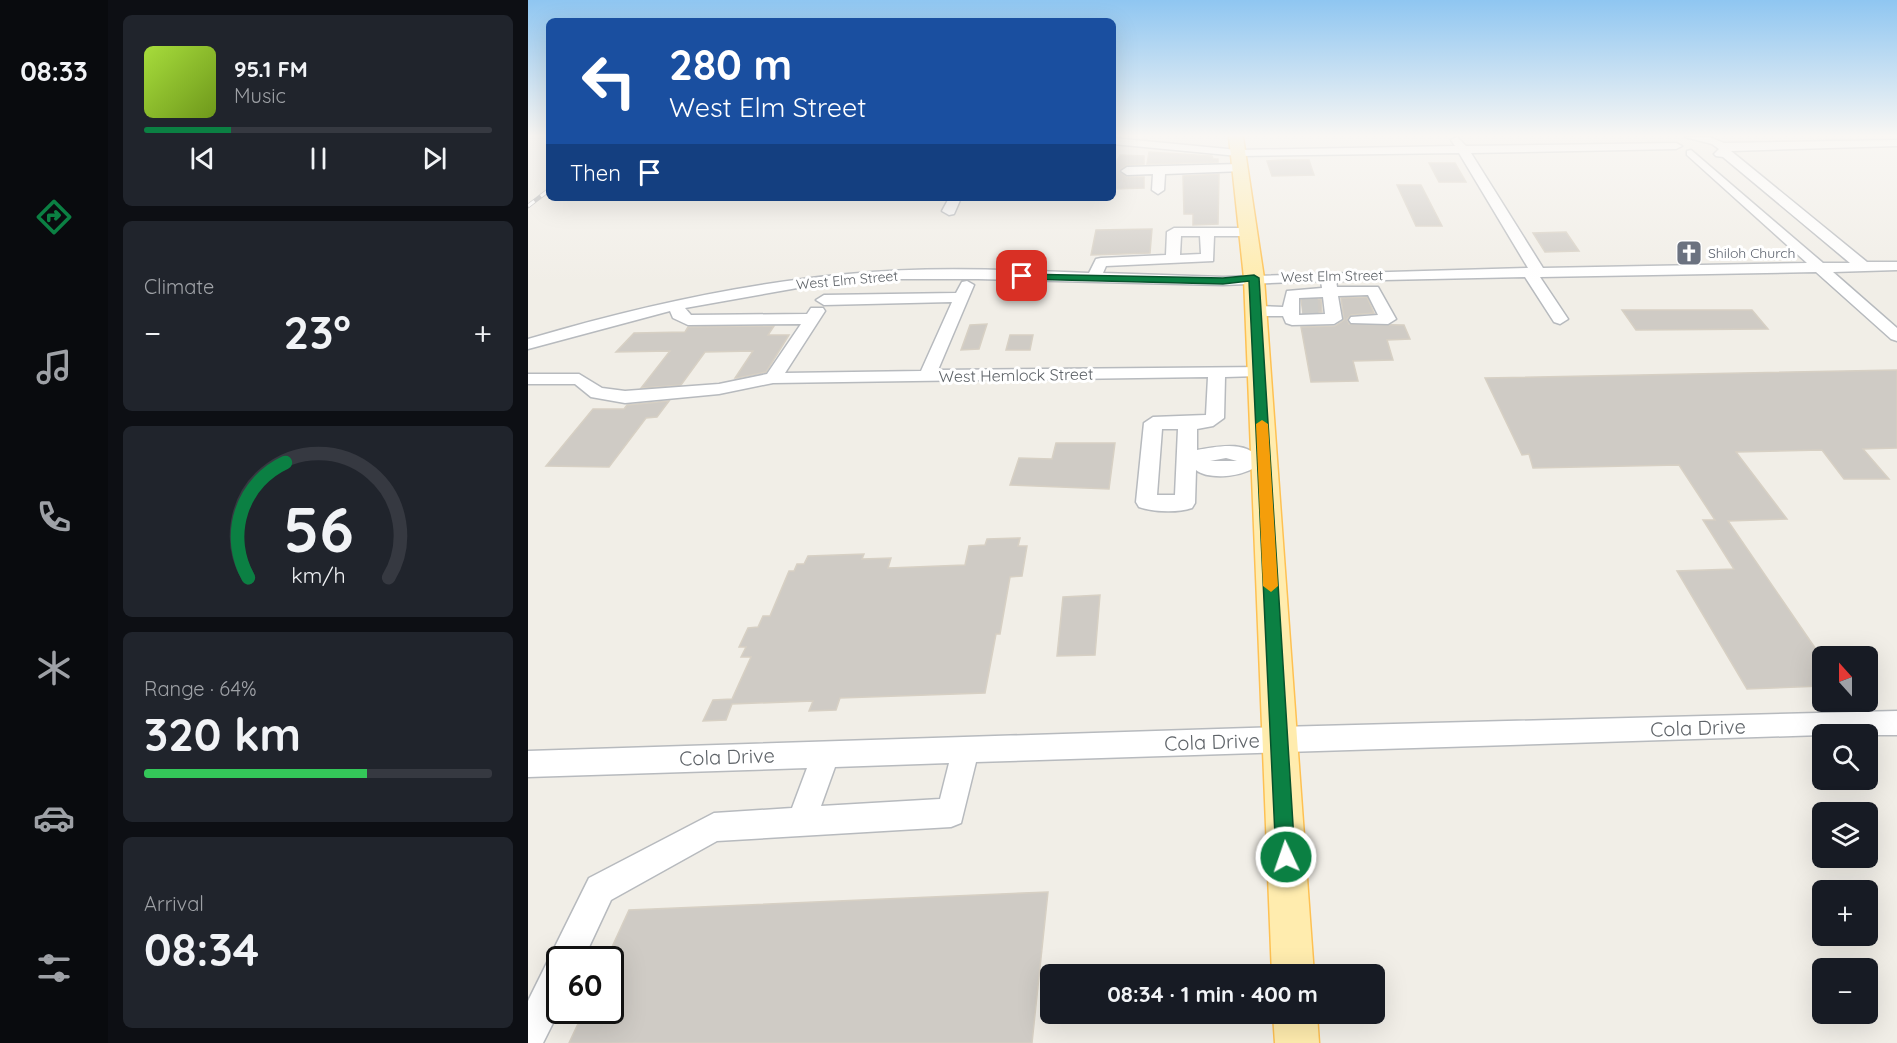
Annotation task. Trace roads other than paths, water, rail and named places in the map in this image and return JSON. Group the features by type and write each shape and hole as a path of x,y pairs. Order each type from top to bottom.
{"main road":[{"path":"1241,186 1254,278 1259,371 1258,461 1279,739 1292,964"},
{"path":"1296,1024 1297,1043"}],"street":[{"path":"1158,190 1159,186"},
{"path":"1484,186 1560,319"},
{"path":"1728,186 1893,333"},
{"path":"1768,186 1863,266"},
{"path":"949,211 954,201"},
{"path":"1093,279 1101,262 1208,258 1207,231"},
{"path":"1173,259 1174,232 1247,232"},
{"name":"West Elm Street","path":"528,344 676,304 747,290 895,275 972,274 1223,281 1254,278 1328,294 1357,283 1534,272 1897,266"},
{"path":"927,377 972,274"},
{"path":"773,378 824,300 834,280"},
{"path":"1357,283 1374,290 1388,319 1357,320"},
{"path":"1292,294 1328,294 1334,319 1292,320 1294,308 1292,294"},
{"path":"824,300 962,297"},
{"path":"676,304 679,315 688,320 812,319"},
{"path":"1256,311 1294,308"},
{"name":"West Hemlock Street","path":"528,379 579,379 597,393 625,397 719,389 773,378 1259,371"},
{"path":"1188,423 1192,458 1185,503 1146,502 1153,423 1206,422 1215,418 1217,372"},
{"path":"1192,458 1205,468 1240,468 1258,461"},
{"name":"Cola Drive","path":"528,764 1279,739 1897,723"},
{"path":"573,946 600,889 714,827 951,813 965,750"},
{"path":"801,822 826,754"},
{"path":"528,1037 546,1001"}],"tunnel":[{"path":"1302,306 1320,305"}],"railway":[{"path":"528,206 546,192"}],"place":[{"name":"Shiloh Church","path":"1689,253"}]}
